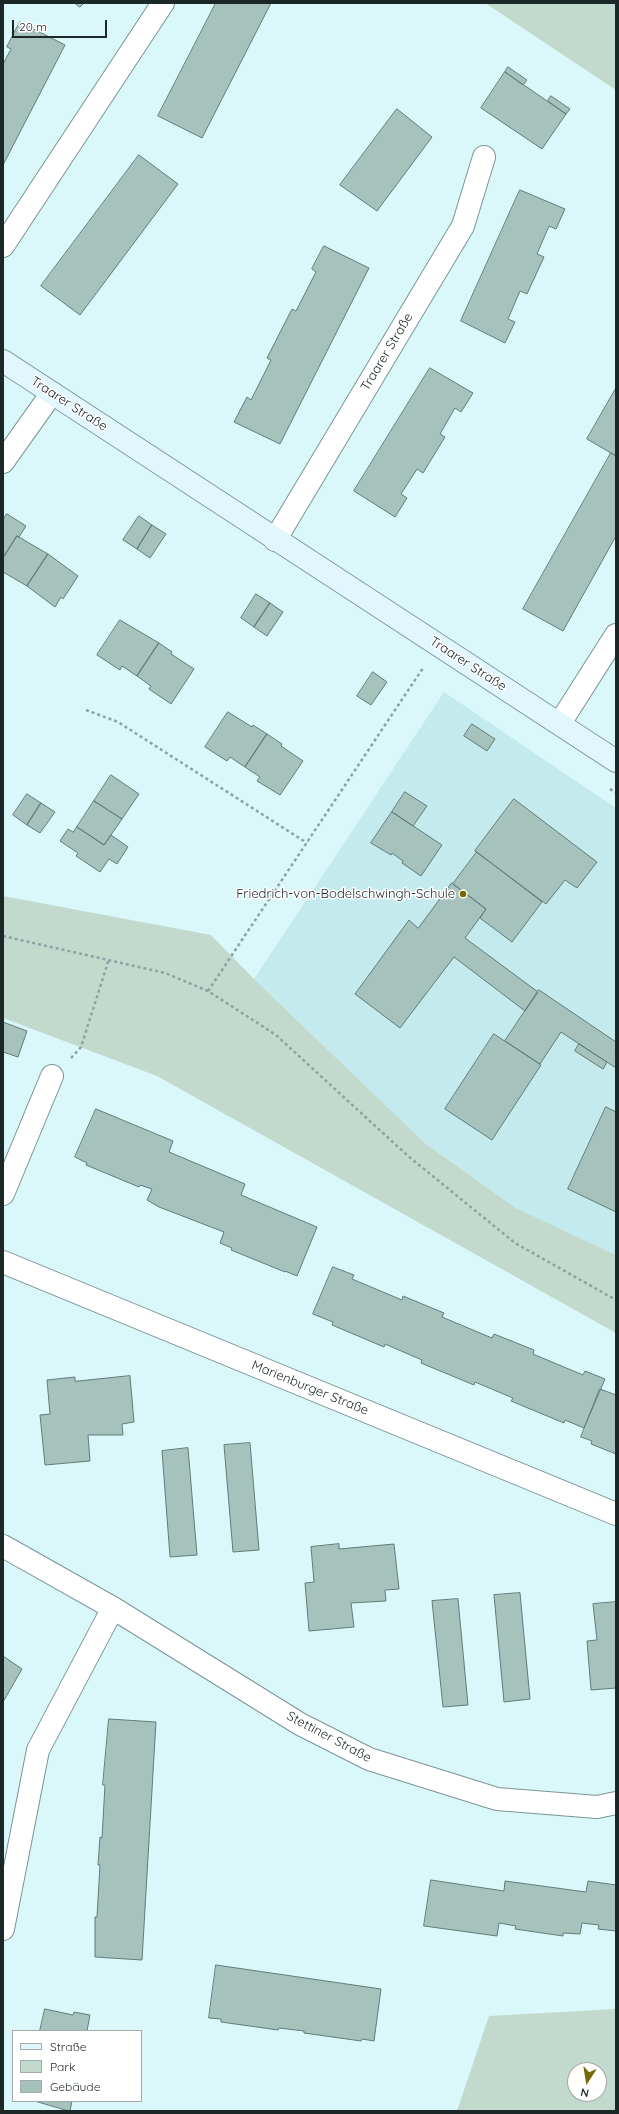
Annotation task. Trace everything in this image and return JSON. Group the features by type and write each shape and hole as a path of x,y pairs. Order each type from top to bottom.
{"street":[{"path":"3,246 163,3"},
{"name":"Traarer Straße","path":"275,540 463,226 484,157"},
{"name":"Traarer Straße","path":"3,361 275,540 560,723 616,761"},
{"path":"3,462 52,393"},
{"path":"560,723 616,635"},
{"path":"3,1194 52,1076"},
{"name":"Marienburger Straße","path":"3,1262 616,1514"},
{"name":"Stettiner Straße","path":"3,1546 113,1608 300,1724 369,1760 497,1799 597,1807 616,1803"},
{"path":"3,1929 38,1750 113,1608"}],"path":[{"path":"208,991 438,645"},
{"path":"86,710 118,722 307,844"},
{"path":"3,936 165,973 208,991 276,1035 408,1156 515,1243 616,1300"},
{"path":"52,1076 81,1048 109,959"}],"shaded area":[{"name":"Friedrich-von-Bodelschwingh-Schule","path":"444,692 616,808 616,1255 516,1208 426,1144 254,979"}],"green space":[{"path":"485,3 616,3 616,90"},
{"path":"3,896 211,935 254,979 426,1144 516,1208 616,1255 616,1333 157,1076 3,1018"},
{"path":"616,2009 616,2111 457,2111 489,2016"}],"building":[{"path":"75,3 84,3 80,7"},
{"path":"216,3 271,3 202,138 158,116"},
{"path":"20,22 65,45 3,165 3,64 11,49 7,47"},
{"path":"508,67 527,80 523,85 505,72"},
{"path":"505,72 566,114 542,149 481,108"},
{"path":"551,96 570,109 566,114 548,101"},
{"path":"397,109 432,137 377,211 340,185"},
{"path":"139,155 178,184 80,315 41,286"},
{"path":"520,190 565,209 556,229 549,226 537,254 544,257 527,294 520,291 508,319 515,322 505,343 461,321"},
{"path":"324,246 369,268 280,444 234,422 247,397 251,400 271,360 267,358 292,309 296,311 316,272 312,269"},
{"path":"430,368 473,393 461,412 455,408 440,434 445,437 423,473 417,469 401,494 407,498 395,517 354,491"},
{"path":"616,388 616,456 587,439"},
{"path":"611,453 616,456 616,536 563,631 523,609"},
{"path":"7,514 26,526 19,537 17,536 3,558 3,520"},
{"path":"139,516 152,525 137,549 123,540"},
{"path":"152,525 166,534 150,558 137,549"},
{"path":"17,536 48,554 27,586 3,572 3,558"},
{"path":"48,554 78,576 63,599 61,597 55,607 27,586"},
{"path":"256,594 270,603 254,627 241,618"},
{"path":"270,603 283,612 267,636 254,627"},
{"path":"120,620 159,643 137,676 122,666 120,670 97,655"},
{"path":"159,643 172,652 171,654 194,669 171,704 149,689 151,686 137,676"},
{"path":"373,672 387,682 371,705 357,696"},
{"path":"228,712 252,727 253,725 267,734 245,767 230,757 227,761 205,747"},
{"path":"472,724 495,739 487,751 464,736"},
{"path":"267,734 282,744 281,746 303,761 280,795 257,781 260,777 245,767"},
{"path":"111,775 139,794 122,819 94,801"},
{"path":"405,792 427,806 413,826 392,812"},
{"path":"27,794 41,803 27,825 13,815"},
{"path":"514,799 597,862 577,888 565,880 546,904 475,851"},
{"path":"94,801 122,819 104,845 77,827"},
{"path":"41,803 55,812 40,833 27,825"},
{"path":"392,812 442,845 421,876 402,863 403,861 392,853 391,855 371,843"},
{"path":"77,827 104,845 111,835 128,847 117,864 109,859 100,872 76,856 78,853 60,841 68,829 73,832"},
{"path":"477,852 542,902 512,942 480,918 486,909 453,884"},
{"path":"452,883 486,909 465,938 538,992 525,1011 454,957 400,1028 355,994 409,920 418,928"},
{"path":"539,990 616,1042 616,1068 561,1032 540,1064 505,1041"},
{"path":"3,1022 27,1031 18,1057 3,1052"},
{"path":"494,1034 541,1065 492,1140 445,1109"},
{"path":"579,1044 607,1062 603,1069 575,1051"},
{"path":"606,1107 616,1112 616,1212 568,1189"},
{"path":"96,1109 173,1141 169,1152 245,1184 241,1195 317,1227 297,1276 231,1250 232,1248 220,1243 224,1232 159,1207 147,1200 152,1189 140,1185 139,1187 86,1165 87,1163 75,1157"},
{"path":"333,1267 354,1275 352,1279 402,1300 403,1296 444,1313 442,1317 492,1338 494,1334 534,1350 533,1354 583,1375 585,1371 605,1379 584,1428 565,1420 564,1423 511,1401 513,1398 475,1382 474,1385 421,1363 422,1360 385,1344 384,1347 332,1325 333,1322 313,1314"},
{"path":"130,1376 134,1422 122,1424 123,1435 88,1435 90,1461 45,1465 40,1415 50,1414 47,1380 75,1377 75,1381"},
{"path":"600,1389 616,1395 616,1454 591,1444 592,1441 581,1437"},
{"path":"250,1443 259,1550 233,1552 224,1445"},
{"path":"188,1448 197,1555 170,1557 162,1451"},
{"path":"339,1544 339,1549 394,1544 399,1589 385,1590 386,1601 351,1603 354,1627 309,1631 305,1583 314,1582 311,1547"},
{"path":"520,1593 530,1699 504,1702 494,1595"},
{"path":"458,1599 468,1705 443,1707 432,1601"},
{"path":"616,1602 616,1688 591,1690 587,1641 597,1640 593,1604"},
{"path":"3,1656 22,1669 3,1702"},
{"path":"109,1719 156,1722 142,1960 95,1957 95,1917 97,1917 100,1865 98,1865 100,1837 102,1838 105,1785 103,1785"},
{"path":"431,1880 504,1891 505,1881 586,1892 588,1881 616,1885 616,1931 598,1929 599,1925 582,1923 580,1934 563,1933 563,1936 515,1929 516,1926 499,1923 497,1936 424,1926"},
{"path":"216,1965 381,1989 374,2041 362,2039 361,2041 279,2028 278,2030 221,2022 221,2019 209,2018"},
{"path":"45,2009 73,2015 74,2012 90,2015 87,2030 40,2030"},
{"path":"38,2102 72,2102 70,2111"}],"place":[{"name":"Friedrich-von-Bodelschwingh-Schule","path":"463,894"}]}
